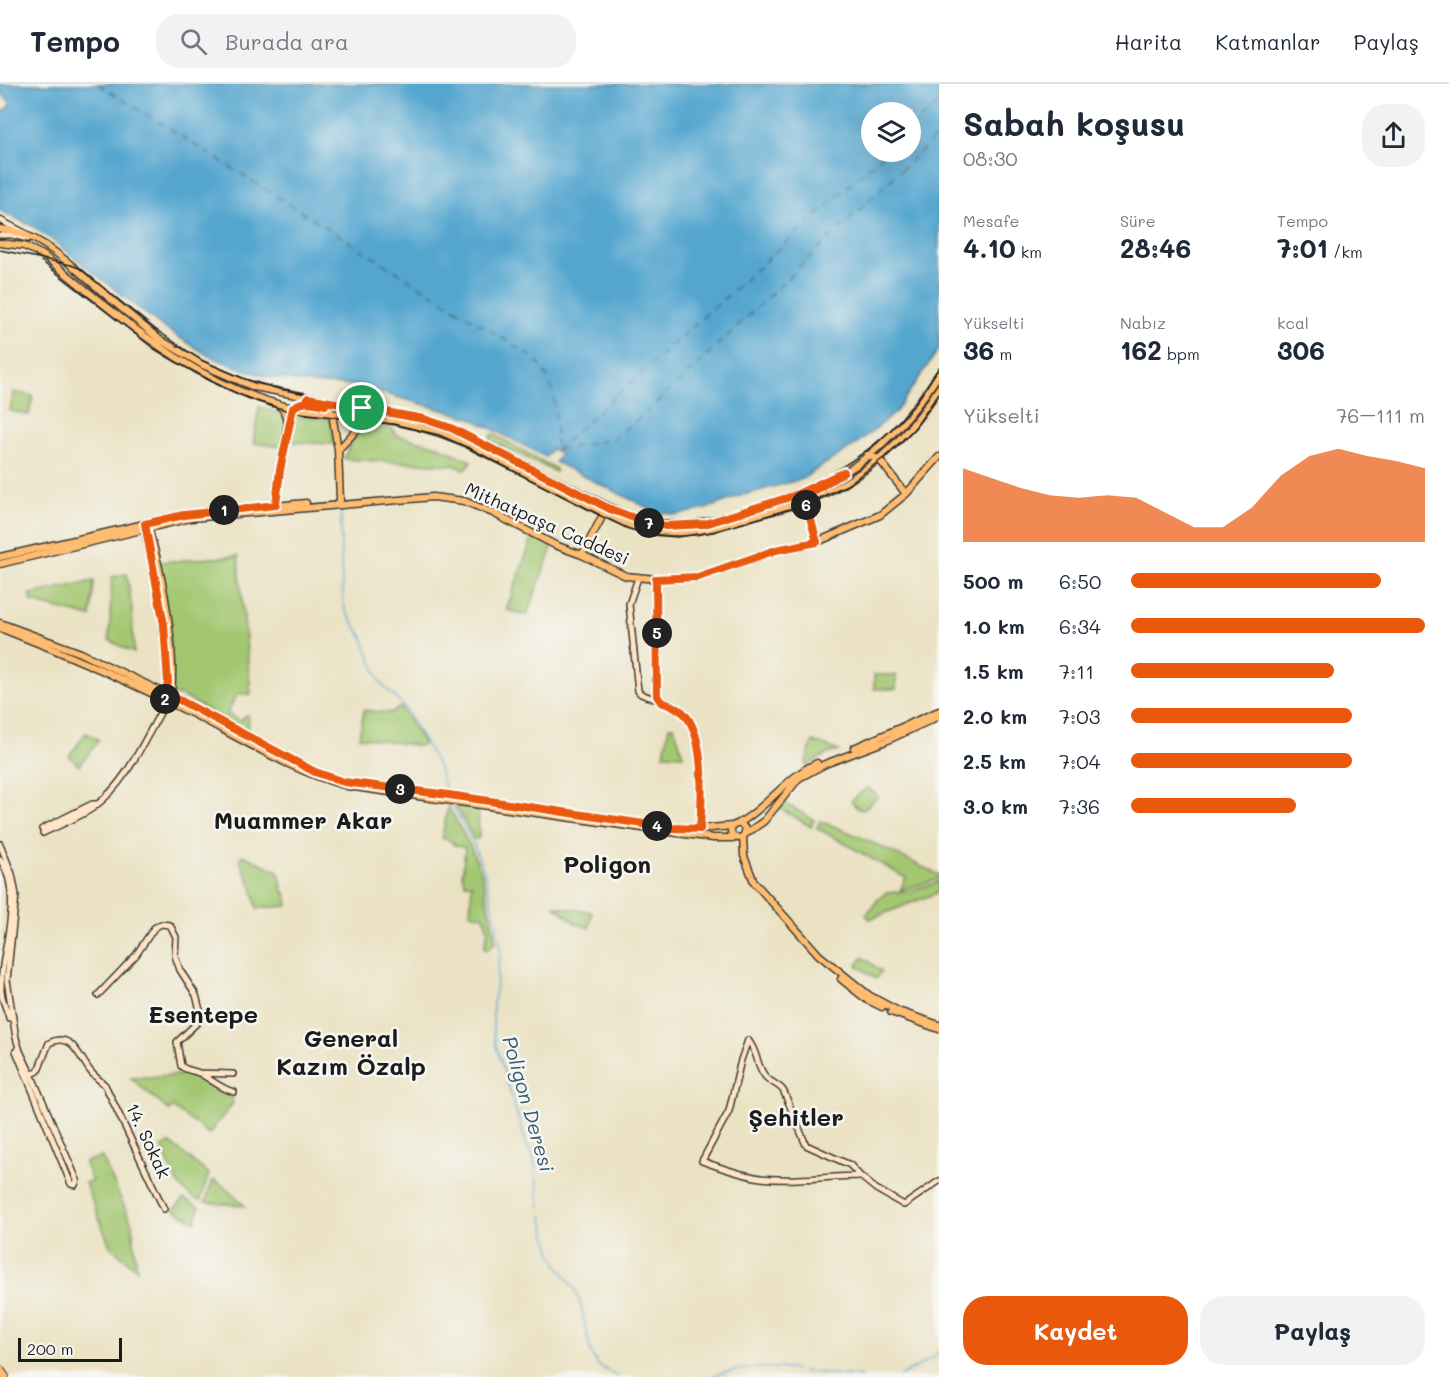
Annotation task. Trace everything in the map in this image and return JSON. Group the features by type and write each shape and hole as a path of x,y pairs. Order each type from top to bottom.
{"highway":[{"path":"0,1370 5,1377"}],"main road":[{"path":"0,229 26,234 38,242 71,265 150,332 175,350 227,377 280,395 280,400 252,395"},
{"path":"0,243 24,246 43,255 165,352 217,380 252,395 293,408 415,425 456,438 629,525 652,531 681,533 711,529 805,501 848,480 879,459 905,434 939,388"},
{"path":"817,542 805,501 806,496 867,455 913,411 939,374"},
{"path":"273,392 424,419 451,428 610,509 642,521 666,526 705,524 793,496 844,472"},
{"path":"308,398 325,405 332,413 338,450 339,502"},
{"path":"271,401 283,409 287,416 287,434"},
{"path":"278,507 287,434 293,408 298,403 360,411 380,411"},
{"path":"338,450 363,423 372,418"},
{"path":"867,455 879,459 906,494"},
{"name":"Mithatpaşa Caddesi","path":"0,564 87,545 201,512 433,497 464,501 613,571 638,578 698,577 776,550 817,542 880,515 906,494 939,457"},
{"path":"582,555 604,513"},
{"path":"146,527 155,566 164,625 167,696"},
{"name":"Mithatpaşa Caddesi","path":"0,556 146,527"},
{"path":"0,623 81,653 324,776 344,782 671,828 700,829 735,825 752,816 805,769 939,711"},
{"path":"0,628 167,696 318,778 347,786 713,838 740,837 764,821 799,778 825,764 886,741 939,716"},
{"path":"735,825 730,832 740,837"},
{"path":"735,825 745,828 740,837 747,867 754,882 851,988 898,1016 939,1029"},
{"path":"823,959 870,996 898,1011 939,1025"}],"street":[{"path":"0,220 26,234"},
{"path":"0,235 12,235 38,242"},
{"path":"638,578 629,604 638,691 679,709 688,721 700,753 702,781 700,829"},
{"path":"656,579 657,692 661,702"},
{"path":"42,831 92,804 97,804 117,787 137,755 167,696"},
{"path":"0,844 8,860 16,895 7,980 16,1038 20,1052 29,1075 67,1174 71,1184 75,1185 77,1180 29,1075 16,1053 8,1010 1,991 10,893 0,857"},
{"path":"0,857 8,860"},
{"path":"98,995 136,955 154,928 161,924 170,926 176,937 175,956 180,970 196,995 202,1018 177,1042 181,1066 198,1073 233,1074"},
{"name":"14. Sokak","path":"29,1075 38,1071 49,1043 54,1040 66,1040 74,1046 91,1071 105,1085 164,1209"},
{"path":"860,1176 760,1178 702,1161 729,1111 748,1040 755,1048 765,1077 782,1087 806,1145 850,1165 876,1189 904,1205 939,1181"},
{"path":"198,1073 227,1091 234,1092"}],"green space":[{"path":"14,392 33,396 29,415 10,411"},
{"path":"259,407 283,414 286,422 283,447 253,443"},
{"path":"294,417 331,420 334,444 288,442"},
{"path":"369,424 391,427 396,435 438,446 471,461 466,469 452,465 344,459 354,439"},
{"path":"493,434 556,469 556,472 489,440"},
{"path":"533,536 553,545 527,615 506,610"},
{"path":"238,556 251,694 237,694 227,714 241,721 246,715 249,716 248,729 241,728 182,696 172,694 170,640 160,562"},
{"path":"127,574 132,610 134,653 109,640 112,577"},
{"path":"94,581 91,617 32,602 30,594"},
{"path":"874,675 896,675 896,689 874,689"},
{"path":"401,707 424,744 419,746 359,737 364,710 390,713"},
{"path":"669,726 674,726 683,755 664,754"},
{"path":"86,733 99,740 79,766 69,756"},
{"path":"813,741 839,751 827,754 807,766 806,761"},
{"path":"868,787 878,797 863,810 858,809 851,801"},
{"path":"783,802 814,820 811,827 779,808"},
{"path":"455,805 478,808 479,838 474,839"},
{"path":"448,806 481,872 496,942 486,950 484,946 488,931 484,916 470,913 472,884 465,883 462,876 465,848 453,845 453,842 442,838"},
{"path":"820,821 851,833 939,875 939,879 900,890 906,878 817,828"},
{"path":"242,855 279,873 288,906 257,908 252,887 239,859"},
{"path":"939,882 939,892 870,919 866,915 886,893 908,891"},
{"path":"555,906 592,912 589,928 575,923"},
{"path":"863,957 881,971 876,979 857,965"},
{"path":"189,1074 208,1082 232,1097 233,1103 209,1134 172,1107 169,1111 131,1078"},
{"path":"170,1143 209,1174 200,1201 185,1191 175,1179 162,1147"},
{"path":"102,1157 132,1224 137,1269 110,1246 85,1183 92,1181 84,1162"},
{"path":"213,1180 222,1185 245,1206 205,1202"},
{"path":"184,1199 199,1207 196,1222 174,1210"}],"water":[{"path":"0,84 939,84 939,349 895,413 855,445 802,479 740,496 706,509 677,515 654,511 555,462 560,453 551,449 546,457 471,418 354,385 313,384 265,376 209,356 164,328 48,237 30,225 0,211 0,115 11,103 0,92"}],"waterway":[{"name":"Poligon Deresi","path":"341,508 343,602 346,612 362,636 380,682 405,708 438,766 446,791"},
{"name":"Poligon Deresi","path":"451,803 473,843 485,875 499,938 501,949 493,1005 493,1029 496,1046 527,1146 534,1158 540,1207"},
{"name":"Poligon Deresi","path":"542,1216 557,1264 574,1287 580,1302 591,1353 598,1365 618,1377"},
{"path":"899,1377 939,1352"},
{"path":"711,1377 752,1368 795,1370"},
{"path":"802,1371 862,1377"}],"ferry route":[{"path":"98,84 534,358 552,390 556,451"},
{"path":"921,119 939,103"},
{"path":"557,450 613,439 645,414 939,134"},
{"path":"556,450 875,162"}],"tram line":[{"path":"0,250 79,268 155,329 201,360 245,379 279,389 404,412 459,428 636,516 668,521 708,518 776,497 820,479 880,440 914,405 939,367"},
{"path":"41,261 153,348 223,387 250,399 292,412 393,424 439,435 601,516 629,529 651,535 677,537 713,532 806,504 847,485 885,457 915,428 939,393"}],"district":[{"name":"Muammer Akar","path":"303,821"},
{"name":"Poligon","path":"607,865"},
{"name":"Esentepe","path":"203,1015"},
{"name":"General Kazım Özalp","path":"351,1053"},
{"name":"Şehitler","path":"796,1118"}],"route":[{"path":"308,398 362,408 424,419 451,428 610,509 631,518 666,526 705,524 793,496 844,472 806,496 817,542 776,550 698,577 656,579 657,696 661,702 679,709 685,715 700,753 702,781 700,829 671,828 344,782 315,772 170,695 167,700 165,699 168,682 164,625 145,524 209,511 276,505 280,470 295,405 304,402 325,405 308,398"}]}
